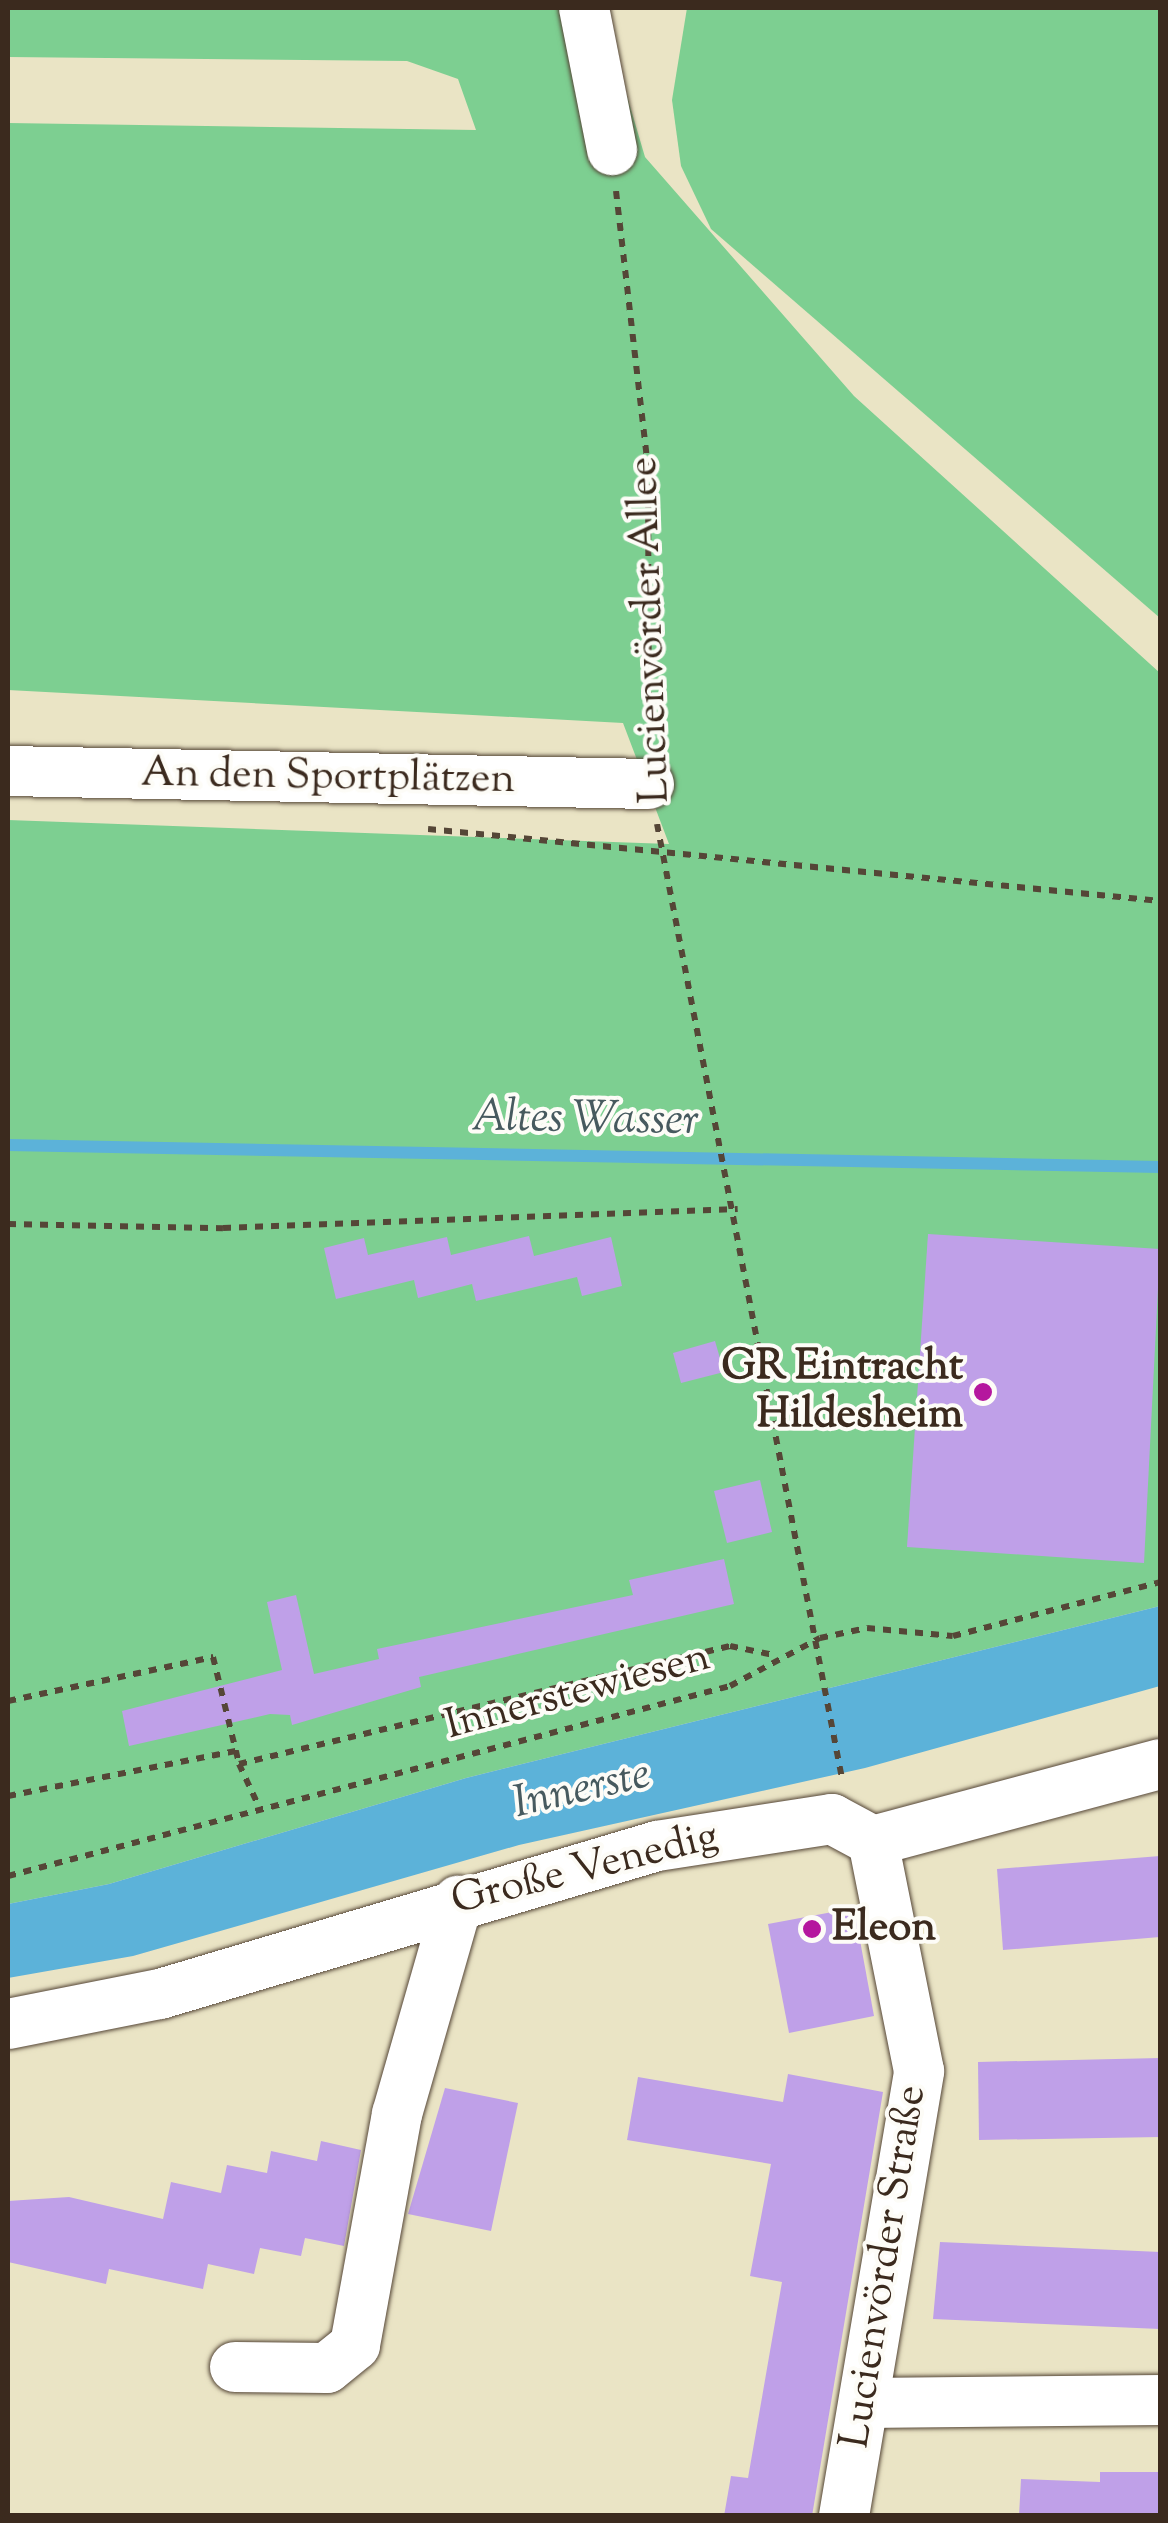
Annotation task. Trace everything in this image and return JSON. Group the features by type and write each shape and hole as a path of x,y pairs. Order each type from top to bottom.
{"street":[{"path":"584,8 612,150"},
{"name":"An den Sportplätzen","path":"8,771 650,784"},
{"path":"873,1841 1160,1764"},
{"name":"Große Venedig","path":"8,2024 160,1994 458,1901 738,1831 832,1819 873,1841"},
{"name":"Lucienvörder Straße","path":"844,2516 919,2071 873,1841"},
{"path":"235,2367 328,2368 356,2345 397,2114 458,1901"},
{"path":"864,2402 1160,2400"}],"path":[{"name":"Lucienvörder Allee","path":"612,150 648,468 650,784 735,1190 820,1638 843,1784"},
{"path":"664,856 1160,901"},
{"path":"8,1224 223,1228 738,1209"},
{"name":"Innerstewiesen","path":"8,1876 730,1686 775,1656 820,1638 867,1628 952,1636 1160,1582"},
{"path":"240,1764 730,1646 775,1656"},
{"path":"8,1701 213,1656 236,1751 260,1809"},
{"path":"8,1796 236,1751"}],"green space":[{"path":"8,8 601,8 645,157 854,396 1160,673 1160,1606 466,1778 109,1884 8,1904 8,820 669,844 623,723 8,690 8,123 476,130 458,79 407,61 8,57"},
{"path":"687,8 1160,8 1160,618 711,229 681,166 672,100"}],"water":[{"name":"Innerste","path":"1160,1606 1160,1686 865,1768 519,1845 133,1956 8,1978 8,1904 109,1884 466,1778"}],"building":[{"path":"928,1234 1160,1249 1144,1563 907,1547"},
{"path":"529,1236 534,1256 611,1237 622,1286 582,1296 577,1277 476,1301 472,1284 418,1298 414,1280 336,1299 324,1248 364,1238 368,1255 447,1237 451,1255"},
{"path":"715,1341 724,1372 681,1383 673,1353"},
{"path":"760,1480 772,1532 727,1543 714,1491"},
{"path":"724,1559 734,1604 419,1677 421,1687 292,1725 290,1715 270,1714 129,1746 122,1711 282,1670 267,1602 296,1595 314,1674 379,1659 377,1649 633,1595 629,1580"},
{"path":"1160,1856 1160,1937 1003,1950 997,1869"},
{"path":"854,1908 874,2016 789,2033 768,1924"},
{"path":"1160,2058 1160,2137 979,2140 978,2062"},
{"path":"788,2074 883,2092 812,2516 724,2516 731,2476 748,2478 782,2282 750,2276 771,2164 627,2140 638,2077 783,2102"},
{"path":"445,2088 518,2103 491,2231 408,2214"},
{"path":"321,2141 361,2150 344,2246 305,2238 301,2256 260,2248 254,2274 208,2264 203,2289 109,2269 106,2284 8,2262 8,2201 69,2197 163,2219 171,2182 221,2193 227,2165 267,2173 271,2151 317,2161"},
{"path":"940,2242 1160,2252 1160,2329 933,2319"},
{"path":"1100,2472 1160,2472 1160,2516 1019,2516 1021,2479 1100,2482"}],"waterway":[{"name":"Altes Wasser","path":"8,1145 1160,1167"}],"place":[{"name":"GR Eintracht Hildesheim","path":"983,1392"},
{"name":"Eleon","path":"812,1929"}]}
